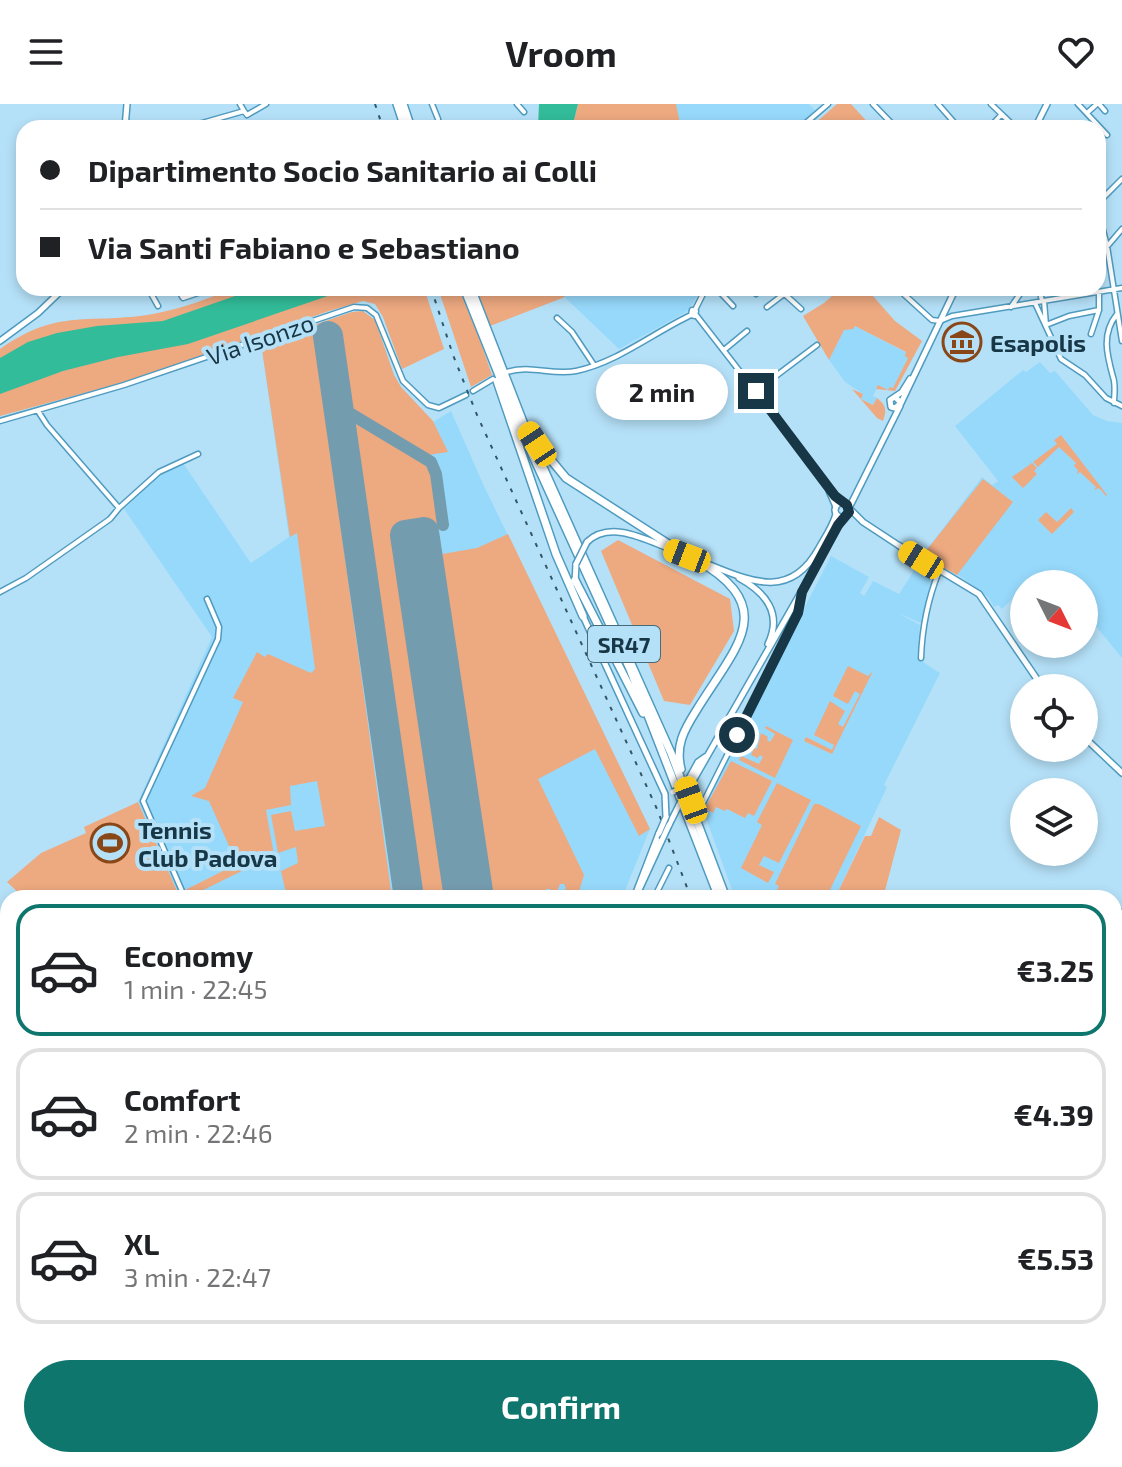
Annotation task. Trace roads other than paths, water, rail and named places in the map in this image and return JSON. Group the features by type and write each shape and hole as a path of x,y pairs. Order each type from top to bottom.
{"highway":[{"name":"SR47","path":"467,296 518,423 630,669 716,890"},
{"name":"SR47","path":"474,296 525,427 635,667 723,890"},
{"path":"480,329 510,425 564,574 583,616"},
{"path":"525,427 550,462 566,478 731,582 743,602 745,616 741,636 686,726 680,742 680,764 695,817"},
{"path":"575,580 662,752"}],"main road":[{"path":"0,341 56,296"},
{"path":"661,836 698,762 709,753 844,517 846,506 889,428 952,296"},
{"path":"889,428 890,400 902,392 918,366"},
{"path":"895,397 900,400 900,405"},
{"path":"891,407 900,405"},
{"path":"637,890 661,836 667,802 583,616 575,580 576,564 587,542 604,532 622,532 755,581 789,580 809,565 836,511 846,506"},
{"path":"846,506 863,522 979,594 1033,674"},
{"path":"836,511 844,517 863,522"},
{"path":"724,571 762,593 772,611 774,625 771,640 751,681"},
{"path":"1098,750 1122,773"},
{"path":"662,788 673,792 688,785"}],"street":[{"path":"240,104 247,115 266,104"},
{"path":"432,104 438,119"},
{"path":"517,104 524,112"},
{"path":"809,120 828,104"},
{"path":"873,104 888,120"},
{"path":"938,104 952,120"},
{"path":"991,104 1007,120"},
{"path":"1078,104 1093,120"},
{"path":"1087,113 1098,104 1105,111"},
{"path":"212,120 244,111"},
{"path":"996,120 1001,115"},
{"path":"1106,195 1122,179"},
{"path":"1107,246 1122,229"},
{"path":"1106,242 1122,341"},
{"path":"1106,291 1122,288"},
{"path":"152,296 158,306"},
{"path":"507,372 518,368 565,372 594,365 694,313 702,296"},
{"path":"724,296 733,306"},
{"path":"767,307 781,296"},
{"path":"786,296 801,309"},
{"path":"906,296 932,320 940,321 1075,296"},
{"path":"1011,307 1018,296"},
{"path":"1022,296 1022,305"},
{"path":"1041,296 1046,325"},
{"path":"1091,334 1099,310 1099,296"},
{"path":"1035,303 1061,359 1085,375 1106,398 1122,406"},
{"name":"Via Isonzo","path":"0,421 207,357 346,309 371,310 379,319 403,381 425,403 439,408 466,395"},
{"path":"1046,325 1099,310"},
{"path":"694,313 827,486 846,506"},
{"path":"1114,404 1106,342 1117,314"},
{"path":"557,318 572,332 594,365"},
{"path":"724,350 747,331"},
{"path":"756,391 817,345"},
{"path":"207,357 209,365"},
{"path":"473,391 493,379"},
{"path":"1106,398 1114,393"},
{"path":"38,411 119,508"},
{"path":"0,592 26,578 96,529 159,472 198,454"},
{"path":"827,486 836,511"},
{"path":"921,658 921,637 939,571"},
{"path":"700,809 798,613 802,592"},
{"path":"182,890 143,801 218,639 219,627 207,599"},
{"path":"782,626 788,626 790,630"},
{"path":"658,890 669,868"}],"railway":[{"path":"375,104 380,120"},
{"path":"434,296 477,415 657,809 688,890"}],"place":[{"name":"Esapolis","path":"962,342"},
{"name":"Tennis Club Padova","path":"110,843"}]}
